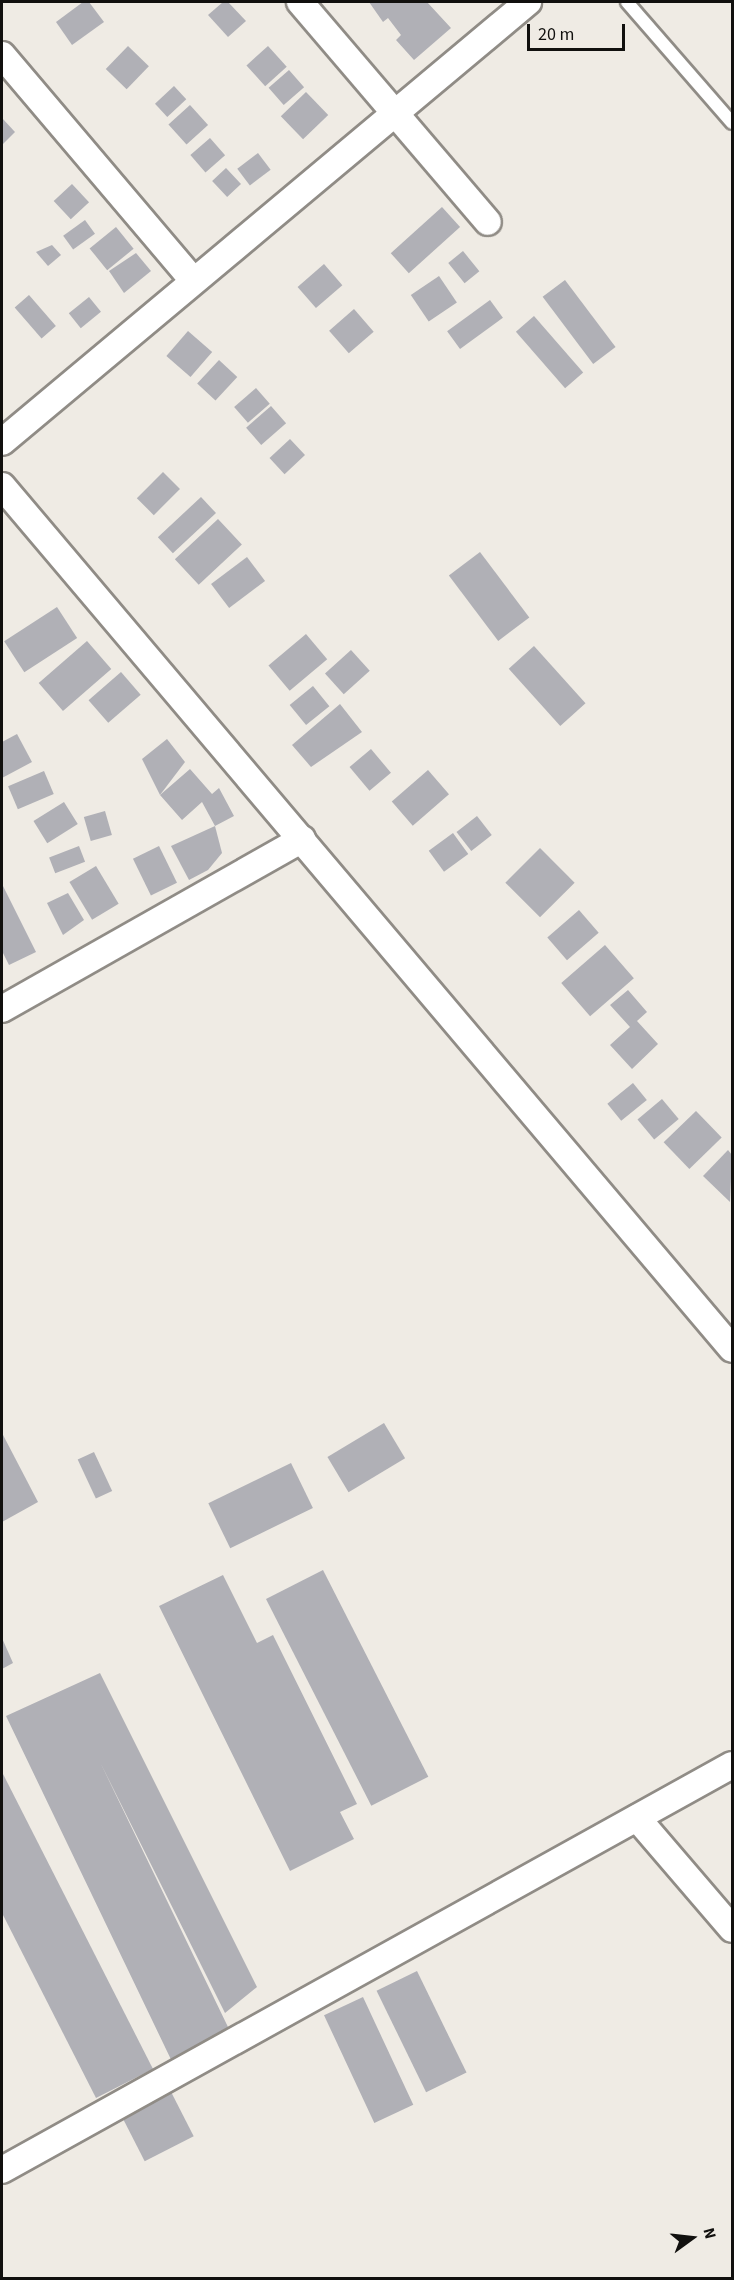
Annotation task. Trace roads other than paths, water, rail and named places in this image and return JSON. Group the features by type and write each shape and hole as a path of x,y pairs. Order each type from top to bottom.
{"street":[{"path":"300,2 488,222"},
{"path":"2,442 192,279 397,115 528,2"},
{"path":"2,56 192,279"},
{"path":"2,486 303,839 732,1349"},
{"path":"2,1009 303,839"},
{"path":"2,2170 732,1765"},
{"path":"637,1818 732,1929"}],"lane":[{"path":"627,2 732,123"}]}
